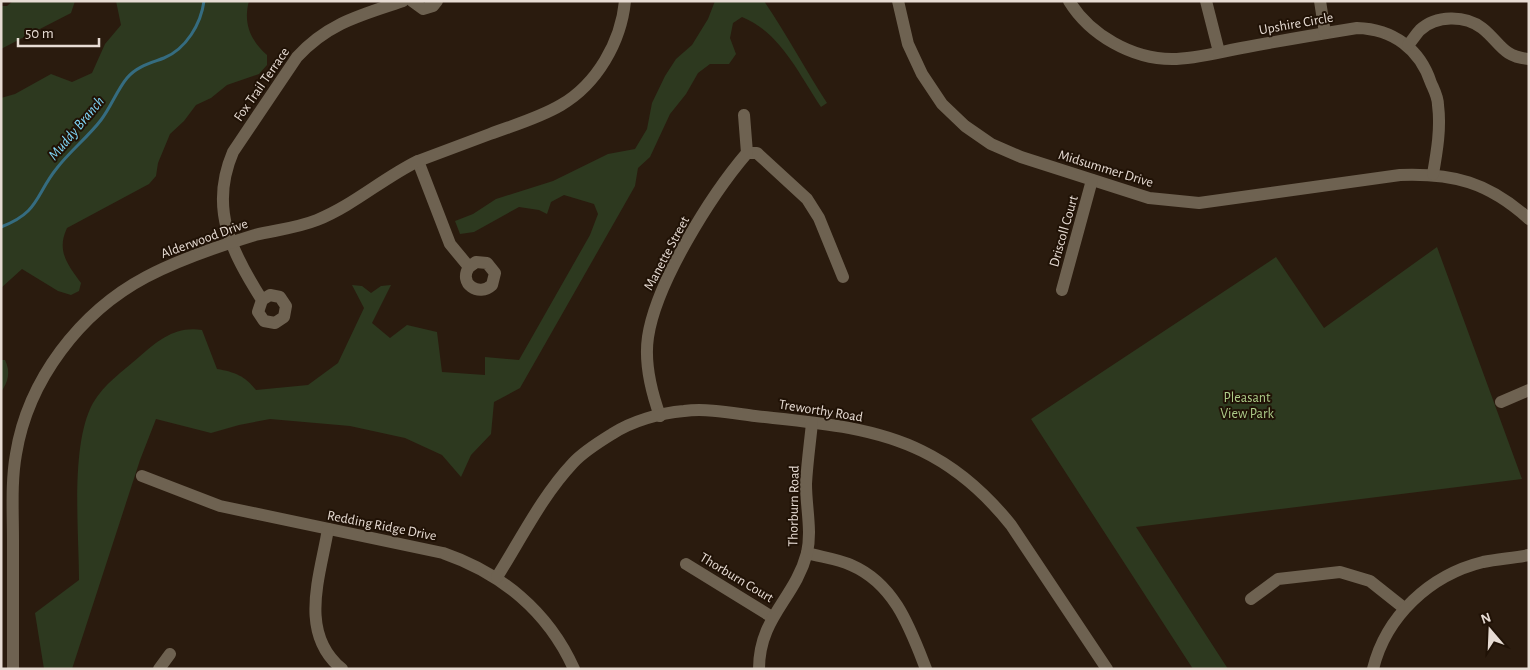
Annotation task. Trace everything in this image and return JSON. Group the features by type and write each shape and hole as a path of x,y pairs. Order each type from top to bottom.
{"street":[{"name":"Fox Trail Terrace","path":"262,300 231,243 222,203 226,168 242,136 297,57 318,37 332,27 403,1"},
{"path":"412,1 417,8 423,9 433,6 437,1"},
{"name":"Alderwood Drive","path":"13,669 13,476 20,437 39,386 52,364 72,337 124,290 165,268 231,243 300,226 324,217 349,205 401,170 418,161 547,112 577,93 590,80 611,50 621,22 625,1"},
{"name":"Midsummer Drive","path":"898,1 908,44 922,74 942,104 965,126 991,144 1020,157 1149,198 1199,203 1400,175 1433,174 1461,179 1489,190 1513,204 1529,219"},
{"name":"Upshire Circle","path":"1069,1 1089,25 1106,38 1130,51 1152,58 1172,59 1325,33 1371,28 1383,32 1408,45 1426,66 1438,103 1438,144 1433,174"},
{"path":"1206,1 1218,52"},
{"path":"1320,1 1325,33"},
{"path":"1408,45 1420,30 1431,23 1455,19 1470,22 1482,28 1509,54 1529,59"},
{"path":"744,115 747,153 757,153 807,199 819,218 843,277"},
{"name":"Manette Street","path":"660,416 653,396 647,363 648,338 653,312 664,284 704,214 726,178 747,153"},
{"path":"418,161 450,244 469,267"},
{"name":"Driscoll Court","path":"1062,290 1092,180"},
{"path":"1501,402 1529,390"},
{"name":"Treworthy Road","path":"497,577 552,491 574,462 613,433 640,421 684,410 711,411 812,423 884,436 922,450 959,473 995,506 1011,525 1107,669"},
{"name":"Thorburn Road","path":"759,669 761,644 772,616 790,593 807,553 809,516 806,485 812,423"},
{"name":"Redding Ridge Drive","path":"142,476 220,506 443,552 464,560 497,577 524,598 552,632 574,669"},
{"path":"328,529 314,607 316,633 333,661 342,669"},
{"path":"807,553 851,565 868,575 882,587 905,616 926,668"},
{"path":"1376,668 1381,643 1404,608 1438,581 1455,572 1483,562 1529,555"},
{"name":"Thorburn Court","path":"686,564 772,616"},
{"path":"1251,599 1278,579 1340,572 1370,581 1404,608"},
{"path":"159,669 170,654"}],"green space":[{"path":"13,1 75,1 71,13 1,49 1,6 7,6"},
{"path":"116,1 249,1 247,17 249,31 256,43 267,55 267,65 259,74 227,85 211,98 196,105 184,121 170,134 158,163 156,176 149,184 67,228 64,236 63,251 68,264 81,283 79,291 71,295 58,291 22,269 1,288 1,98 15,94 51,74 72,82 92,73 105,44 121,25"},
{"path":"715,1 764,1 827,103 821,107 788,55 767,33 742,17 733,23 730,38 736,54 729,64 710,64 698,73 686,94 670,114 650,157 638,168 635,186 520,388 494,402 491,434 471,455 461,477 442,455 405,438 350,426 270,419 211,433 156,419 140,460 72,669 44,669 35,613 79,580 77,489 81,441 93,403 108,384 161,340 175,332 192,329 202,330 217,369 239,375 256,390 308,385 338,363 364,308 352,285 362,286 371,293 381,286 391,285 372,323 390,338 407,325 437,332 442,372 485,375 485,357 519,360 590,235 598,214 594,204 564,195 551,202 547,214 539,210 519,207 474,232 460,234 455,221 473,214 496,199 553,181 608,154 635,149 647,129 652,103 665,76 676,59 692,45 708,19"},
{"name":"Pleasant View Park","path":"1437,247 1522,479 1136,527 1228,669 1193,669 1031,419 1276,257 1324,328"},
{"path":"1,360 5,360 8,373 7,381 1,392"}],"waterway":[{"name":"Muddy Branch","path":"1,227 14,221 30,209 57,168 101,120 123,83 131,74 144,65 172,54 186,42 200,18 204,1"}]}
